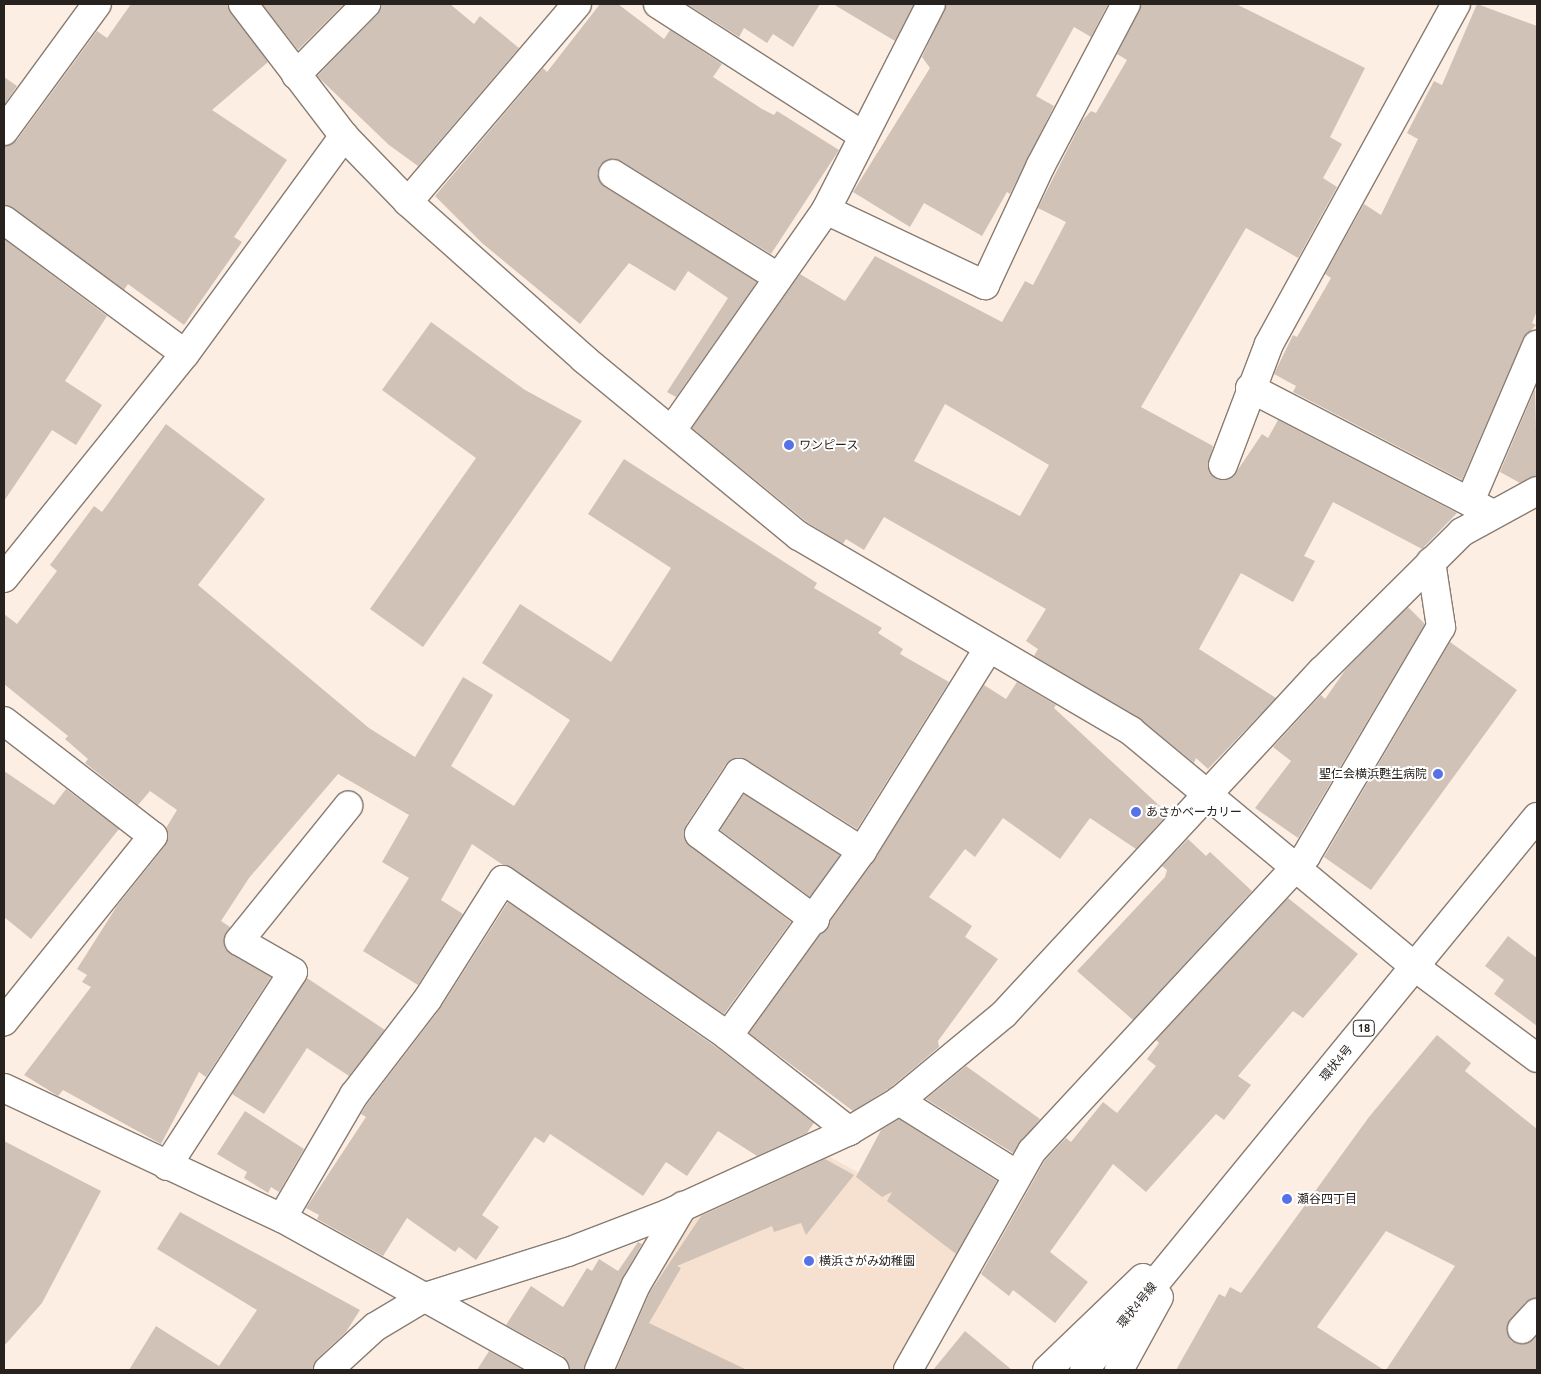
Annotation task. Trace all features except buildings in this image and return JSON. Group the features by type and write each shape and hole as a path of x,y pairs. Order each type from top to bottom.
{"street":[{"path":"4,130 96,4"},
{"path":"243,4 344,136 408,202 584,358 799,536 988,649 1131,731 1208,793 1292,866 1415,967 1537,1058"},
{"path":"296,75 366,4"},
{"path":"408,202 577,4"},
{"path":"658,4 862,135"},
{"path":"672,430 826,210 862,135 931,4"},
{"path":"826,210 985,286 1041,165 1126,4"},
{"path":"1223,466 1250,388 1269,344 1456,4"},
{"path":"4,578 185,354 344,136"},
{"path":"613,174 778,277"},
{"path":"4,220 185,354"},
{"path":"328,1370 375,1327 425,1298 568,1252 683,1206 849,1131 900,1101 1004,1014 1208,793 1462,532 1482,508 1537,345"},
{"path":"1250,388 1482,508 1537,491"},
{"path":"908,1370 1016,1174 1032,1151 1292,866 1306,856 1441,627 1431,562"},
{"path":"728,1036 815,920 862,851 988,649"},
{"path":"4,721 153,836 4,1021"},
{"path":"815,920 699,834 739,773 862,851"},
{"path":"167,1166 293,972 239,941 348,806"},
{"name":"環状4号","path":"1190,1239 1537,817"},
{"path":"282,1218 354,1095 427,1000 503,880 728,1036 849,1131"},
{"path":"4,1088 167,1166 282,1218 555,1370"},
{"path":"900,1101 1016,1174"},
{"path":"599,1370 636,1285 683,1206"},
{"name":"18","path":"1047,1370 1107,1309 1190,1239"},
{"name":"18","path":"1120,1370 1190,1239"},
{"name":"環状4号線","path":"1084,1370 1190,1239"}],"shaded area":[{"name":"横浜さがみ幼稚園","path":"828,1156 972,1234 896,1370 611,1370 644,1288 690,1213"}],"place":[{"name":"ワンピース","path":"789,445"},
{"name":"聖仁会横浜甦生病院","path":"1438,774"},
{"name":"あさかベーカリー","path":"1136,812"},
{"name":"瀬谷四丁目","path":"1287,1199"},
{"name":"横浜さがみ幼稚園","path":"809,1261"}]}
